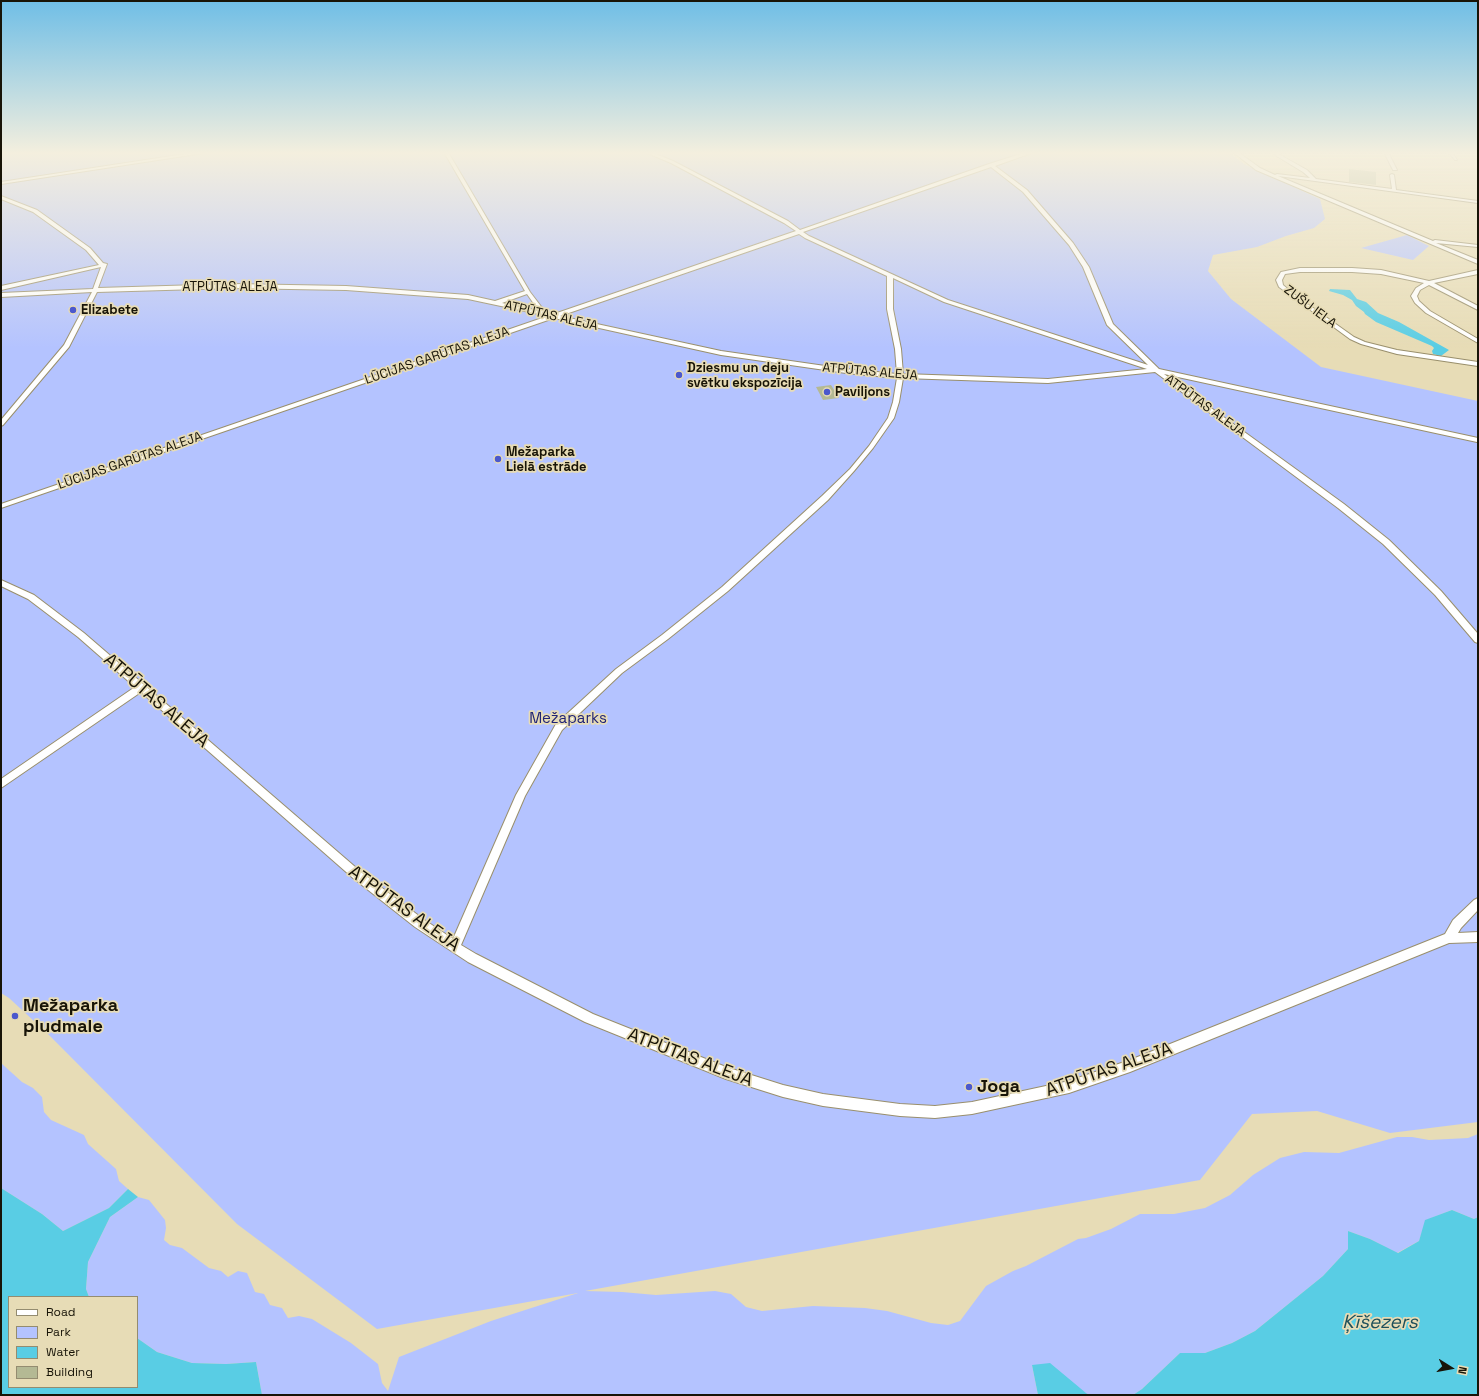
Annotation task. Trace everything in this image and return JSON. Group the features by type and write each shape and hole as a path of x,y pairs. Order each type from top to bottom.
{"street":[{"path":"43,217 88,248 101,264 105,265"},
{"path":"484,217 528,292 548,315"},
{"path":"777,217 807,237 946,301 1156,370 1477,440"},
{"name":"LŪCIJAS GARŪTAS ALEJA","path":"1,506 548,315 840,217"},
{"path":"1047,217 1071,244 1086,267 1110,325 1156,370"},
{"path":"1370,217 1478,262"},
{"path":"1429,241 1478,246"},
{"path":"1,288 105,265"},
{"path":"1,424 67,346 95,290 105,265"},
{"name":"ZUŠU IELA","path":"1478,308 1430,283 1381,272 1352,270 1290,271 1283,273 1279,280 1281,286 1293,296 1352,338 1363,343 1397,352 1478,364"},
{"path":"1478,272 1430,283 1415,293 1414,296 1417,302 1428,312 1478,341"},
{"path":"455,947 521,795 559,727 619,671 665,637 756,561 825,498 872,447 891,418 896,402 900,376 898,349 890,309 890,276"},
{"name":"ATPŪTAS ALEJA","path":"1,295 220,286 346,288 440,294 468,297 721,353 777,362 900,376 1048,381 1156,370 1341,506 1386,542 1438,593 1478,640"},
{"path":"494,303 528,292"},
{"name":"ATPŪTAS ALEJA","path":"1,583 33,599 81,635 356,875 419,923 455,947 472,958 589,1018 656,1046 752,1082 783,1091 823,1100 900,1110 935,1112 972,1108 1069,1087 1130,1066 1449,938 1478,937"},
{"path":"1,784 140,688"},
{"path":"1449,938 1457,924 1478,903"}],"green space":[{"name":"Mežaparks","path":"1,217 1325,217 1325,219 1314,228 1286,236 1257,247 1213,255 1208,271 1231,299 1321,367 1478,401 1478,1122 1390,1133 1317,1111 1252,1114 1200,1180 585,1291 656,1295 715,1291 731,1294 746,1307 762,1311 813,1306 865,1308 887,1311 931,1323 948,1325 960,1321 986,1286 1013,1271 1026,1266 1078,1239 1086,1238 1111,1229 1140,1214 1174,1214 1205,1208 1230,1195 1253,1175 1280,1158 1304,1152 1339,1153 1397,1137 1412,1137 1429,1140 1468,1138 1478,1134 1478,1217 1474,1219 1452,1210 1426,1220 1419,1241 1397,1253 1370,1239 1348,1231 1348,1249 1323,1276 1255,1331 1232,1343 1205,1353 1180,1353 1142,1389 1133,1395 1089,1395 1032,1365 1038,1395 262,1395 256,1362 226,1364 192,1363 157,1352 138,1339 138,1296 89,1296 86,1289 88,1262 110,1217 138,1197 149,1200 165,1220 166,1228 164,1240 170,1245 182,1248 209,1268 221,1271 228,1277 238,1271 247,1273 255,1292 264,1294 270,1305 282,1308 288,1318 299,1316 312,1319 351,1343 378,1364 382,1383 388,1391 399,1357 491,1321 578,1293 377,1329 237,1224 47,1033 9,998 1,993"},
{"path":"1407,235 1429,246 1413,260 1361,248"},
{"path":"1,1063 22,1082 33,1088 42,1097 44,1112 51,1120 84,1135 88,1144 116,1169 119,1181 128,1189 109,1208 63,1231 42,1214 1,1188"}],"water":[{"path":"1330,289 1350,290 1357,299 1366,302 1378,313 1399,322 1449,350 1441,356 1433,354 1432,351 1434,348 1432,346 1376,322 1356,306 1352,300 1343,295 1329,291"},
{"path":"1,1188 42,1214 63,1231 109,1208 128,1189 138,1197 110,1217 88,1262 86,1289 89,1296 8,1296 8,1388 138,1388 138,1339 157,1352 192,1363 226,1364 256,1362 262,1395 1,1395"},
{"name":"Ķīšezers","path":"1452,1210 1474,1219 1478,1217 1478,1395 1133,1395 1142,1389 1180,1353 1205,1353 1232,1343 1255,1331 1323,1276 1348,1249 1348,1231 1370,1239 1398,1253 1419,1241 1425,1220"},
{"path":"1050,1363 1089,1395 1038,1395 1032,1365"}],"building":[{"name":"Paviljons","path":"831,385 839,398 823,400 816,387"}],"place":[{"name":"Elizabete","path":"73,310"},
{"name":"Dziesmu un deju svētku ekspozīcija","path":"679,375"},
{"name":"Paviljons","path":"827,392"},
{"name":"Mežaparka Lielā estrāde","path":"498,459"},
{"name":"Mežaparka pludmale","path":"15,1016"},
{"name":"Joga","path":"969,1087"}]}
